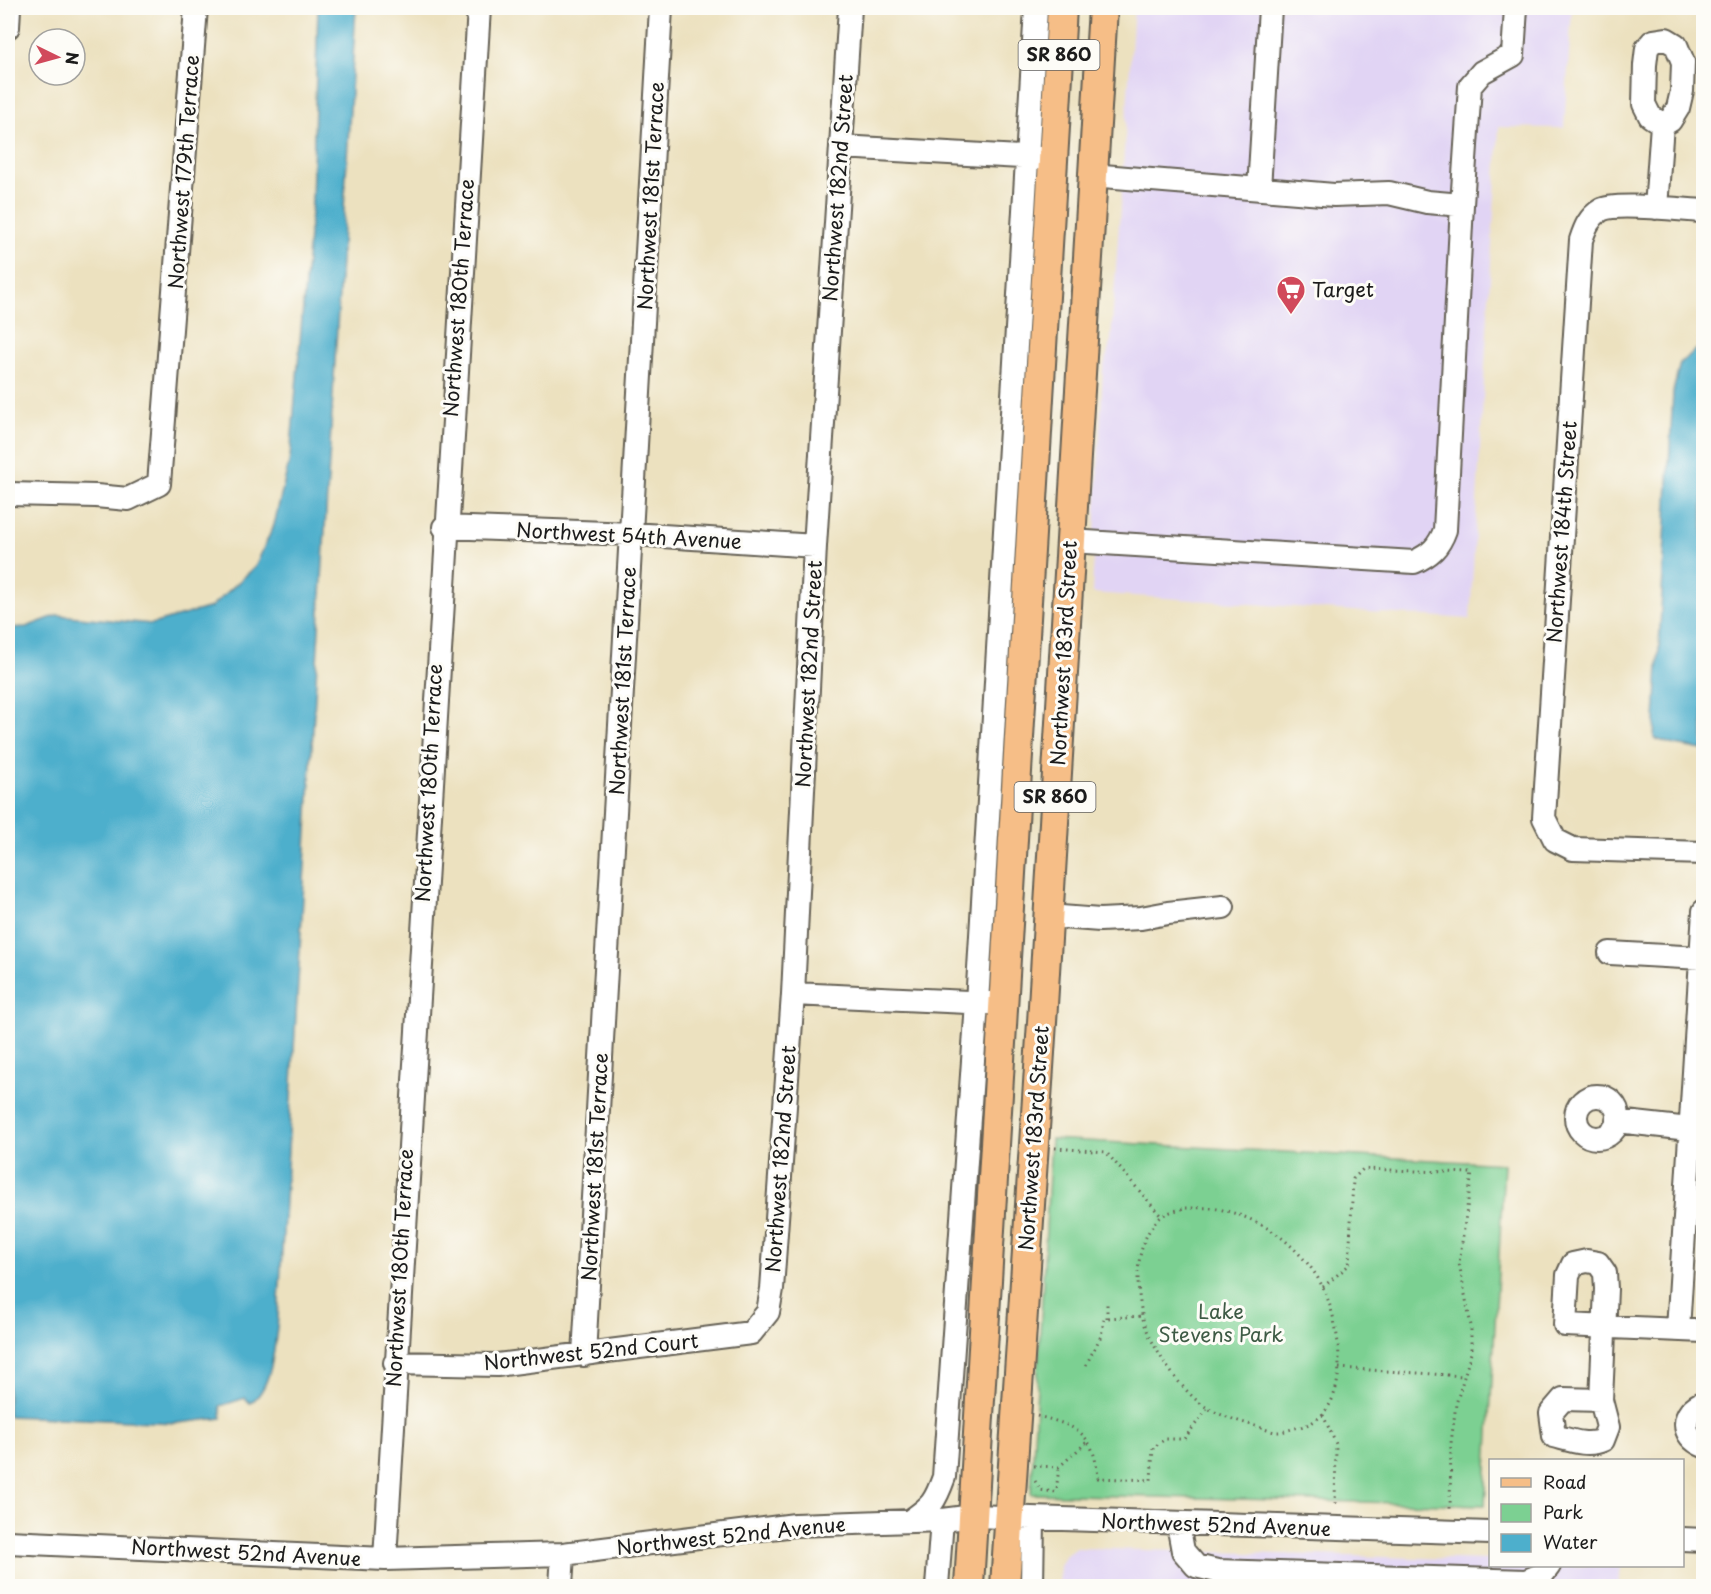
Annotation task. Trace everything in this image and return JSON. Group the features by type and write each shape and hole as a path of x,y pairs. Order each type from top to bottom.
{"main road":[{"name":"Northwest 183rd Street","path":"969,1587 974,1516 990,1003 1024,655 1040,158 1057,103 1062,8"},
{"name":"Northwest 183rd Street","path":"1005,1587 1021,1519 1048,916 1091,175 1103,8"},
{"path":"1057,103 1067,137 1079,161 1091,175"},
{"path":"1040,158 1067,171 1090,210"},
{"path":"1024,655 1037,708 1046,721 1059,731"}],"street":[{"path":"8,27 9,8"},
{"name":"Northwest 179th Terrace","path":"8,494 128,499 159,484 196,8"},
{"name":"Northwest 180th Terrace","path":"385,1559 444,527 478,8"},
{"name":"Northwest 181st Terrace","path":"584,1355 661,8"},
{"name":"Northwest 182nd Street","path":"751,1334 768,1312 772,1289 793,994 815,546 850,8"},
{"path":"910,1521 928,1509 945,1477 990,1003 1040,158 1036,8"},
{"path":"1258,189 1270,8"},
{"path":"1070,541 1413,562 1434,551 1441,541 1444,530 1470,86 1482,72 1513,55 1516,8"},
{"path":"1662,124 1656,208 1704,211"},
{"path":"841,147 1040,158"},
{"path":"1091,175 1334,195 1389,193 1427,202 1462,205"},
{"name":"Northwest 184th Street","path":"1656,208 1619,206 1601,209 1586,223 1581,240 1544,818 1555,840 1573,849 1704,853"},
{"name":"Northwest 54th Avenue","path":"444,527 632,534 815,546"},
{"path":"1048,916 1100,920 1141,918 1222,907"},
{"path":"1678,1330 1689,1129 1699,1061 1704,911"},
{"path":"1610,953 1701,958"},
{"path":"793,994 990,1003"},
{"path":"1617,1121 1689,1129"},
{"path":"1601,1400 1605,1328 1605,1273 1598,1263 1587,1261 1573,1264 1569,1275 1565,1325 1605,1328 1704,1331"},
{"name":"Northwest 52nd Court","path":"395,1364 496,1365 751,1334"},
{"path":"1704,1402 1690,1410 1686,1423 1690,1437 1704,1446"},
{"name":"Northwest 52nd Avenue","path":"8,1542 385,1559 563,1554 795,1525 942,1520 974,1516 1489,1533"},
{"path":"1021,1519 1032,1587"},
{"path":"938,1587 942,1520"},
{"path":"1178,1524 1183,1551 1196,1566 1217,1571 1526,1581 1544,1574 1548,1567"},
{"path":"1684,1539 1704,1540"},
{"path":"561,1587 563,1554"}],"path":[{"path":"1050,1147 1106,1152 1161,1216"},
{"path":"1323,1287 1348,1265 1353,1179 1363,1169 1472,1173 1459,1263 1471,1326 1471,1353 1456,1404 1451,1443 1450,1509"},
{"path":"1186,1208 1196,1208 1216,1209 1248,1219 1265,1227 1288,1244 1307,1263 1323,1287 1338,1342 1339,1368 1336,1392 1323,1415 1304,1426 1277,1432 1244,1423 1208,1408 1174,1377 1156,1348 1143,1316 1138,1285 1138,1262 1147,1234 1161,1216 1186,1208"},
{"path":"1107,1301 1107,1318"},
{"path":"1086,1365 1101,1336 1102,1323 1107,1318 1143,1316"},
{"path":"1339,1368 1464,1376"},
{"path":"1034,1415 1054,1420 1084,1435 1097,1463 1098,1478 1151,1480 1153,1448 1165,1439 1184,1439 1208,1408"},
{"path":"1323,1415 1336,1444 1335,1506"},
{"path":"1059,1467 1034,1465 1034,1480 1040,1490 1056,1492 1059,1467 1088,1441"}],"shaded area":[{"path":"1134,8 1572,8 1564,128 1499,127 1470,619 1092,593 1103,369 1111,340"},
{"path":"1076,1548 1489,1560 1489,1567 1621,1567 1619,1586 1059,1586 1060,1566 1066,1555"}],"green space":[{"name":"Lake Stevens Park","path":"1051,1139 1504,1164 1485,1505 1031,1494"}],"water":[{"path":"318,8 356,8 278,1318 272,1364 264,1387 258,1396 250,1403 245,1398 220,1406 222,1418 178,1423 8,1416 8,628 26,627 58,615 152,624 211,607 255,567 274,525 290,458 312,201"},
{"path":"1703,344 1703,750 1670,744 1654,738 1673,392 1680,363"}],"place":[{"name":"Target","path":"1291,316"}]}
